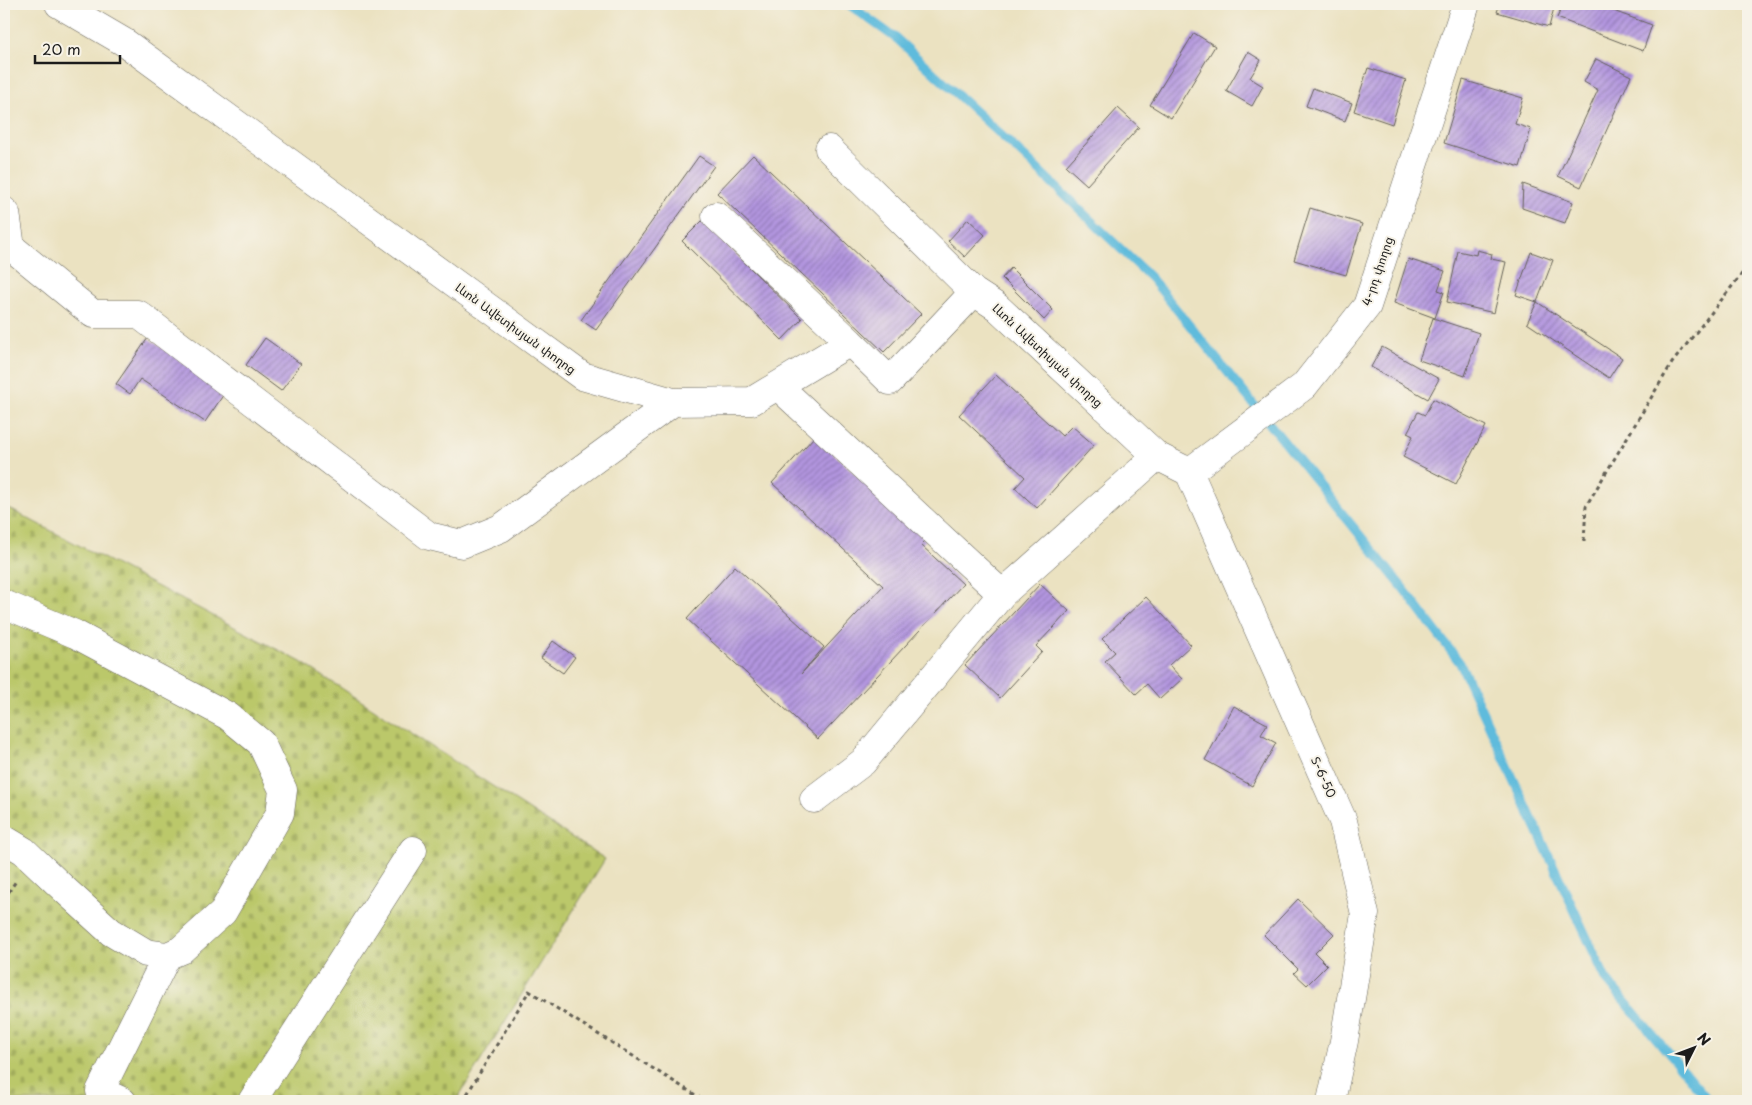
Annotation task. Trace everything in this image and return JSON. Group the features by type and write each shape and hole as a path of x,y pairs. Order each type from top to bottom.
{"street":[{"name":"4-րդ փողոց","path":"1198,466 1304,386 1367,306 1466,4"},
{"name":"Լևոն Ավետիսյան փողոց","path":"67,6 124,42 582,376 672,402 752,401 779,387 850,342"},
{"name":"Լևոն Ավետիսյան փողոց","path":"829,149 974,292 998,307 1157,456 1198,466"},
{"path":"4,212 6,213 11,247 93,314 138,314 429,536 462,544 501,528 672,402"},
{"path":"716,216 890,381 974,292"},
{"path":"779,387 1002,594"},
{"path":"814,799 863,762 1002,594 1157,456"},
{"name":"Տ-6-50","path":"1198,466 1343,821 1365,914 1344,1040 1331,1101"},
{"path":"4,604 75,634 228,716 261,743 283,790 280,813 223,912 181,950 167,956 146,953 111,932 24,851 4,839"},
{"path":"252,1101 413,850"},
{"path":"122,1101 100,1091 167,956"}],"path":[{"path":"1584,541 1586,506 1672,363 1748,266"},
{"path":"463,1101 529,991 705,1101"}],"green space":[{"path":"4,506 301,662 605,859 456,1101 8,1101 4,1099"}],"building":[{"path":"1500,4 1555,4 1549,27 1497,12"},
{"path":"1563,4 1579,7 1581,4 1594,4 1652,25 1643,51 1557,18"},
{"path":"1194,33 1215,46 1171,118 1150,105"},
{"path":"1248,52 1261,60 1250,78 1263,86 1252,106 1226,91"},
{"path":"1596,59 1631,76 1581,187 1558,176 1598,90 1584,82"},
{"path":"1368,68 1406,80 1392,124 1354,111"},
{"path":"1463,80 1523,98 1515,124 1531,129 1520,167 1444,143"},
{"path":"1313,88 1352,103 1345,121 1306,106"},
{"path":"1118,108 1139,127 1087,185 1066,166"},
{"path":"753,155 921,314 884,352 717,193"},
{"path":"699,156 714,166 596,330 581,320"},
{"path":"1523,184 1573,202 1565,223 1522,208"},
{"path":"1310,208 1362,224 1346,275 1294,260"},
{"path":"968,219 985,235 965,257 948,241"},
{"path":"702,221 802,319 782,340 682,241"},
{"path":"1477,250 1492,254 1491,259 1506,262 1494,313 1447,302 1458,251 1476,255"},
{"path":"1531,252 1553,260 1537,302 1516,295"},
{"path":"1408,259 1445,271 1438,290 1444,292 1435,318 1394,303"},
{"path":"1011,268 1053,310 1044,320 1002,278"},
{"path":"1537,302 1622,358 1609,378 1527,323"},
{"path":"1433,318 1479,333 1465,376 1419,360"},
{"path":"148,338 226,391 205,422 140,379 130,394 116,384"},
{"path":"265,338 301,364 281,391 246,365"},
{"path":"1382,347 1439,379 1428,399 1371,367"},
{"path":"996,375 1062,436 1072,426 1094,445 1037,508 1015,488 1025,477 959,415"},
{"path":"1433,399 1486,426 1456,484 1403,457 1413,436 1407,433 1418,412 1425,415"},
{"path":"815,436 926,540 921,545 963,584 818,739 687,619 735,566 824,647 801,674 883,586 772,483"},
{"path":"1040,584 1069,611 1036,646 1042,652 1000,698 965,665"},
{"path":"1146,597 1191,645 1169,665 1182,679 1160,699 1147,684 1136,694 1105,661 1115,652 1102,639"},
{"path":"553,641 575,657 563,673 541,658"},
{"path":"1234,706 1267,724 1261,735 1276,743 1252,786 1205,760"},
{"path":"1298,899 1334,934 1315,953 1327,965 1307,985 1294,973 1298,969 1264,935"}],"waterway":[{"path":"848,4 897,39 1027,159 1151,278 1403,588 1460,663 1606,979 1709,1101"}]}
